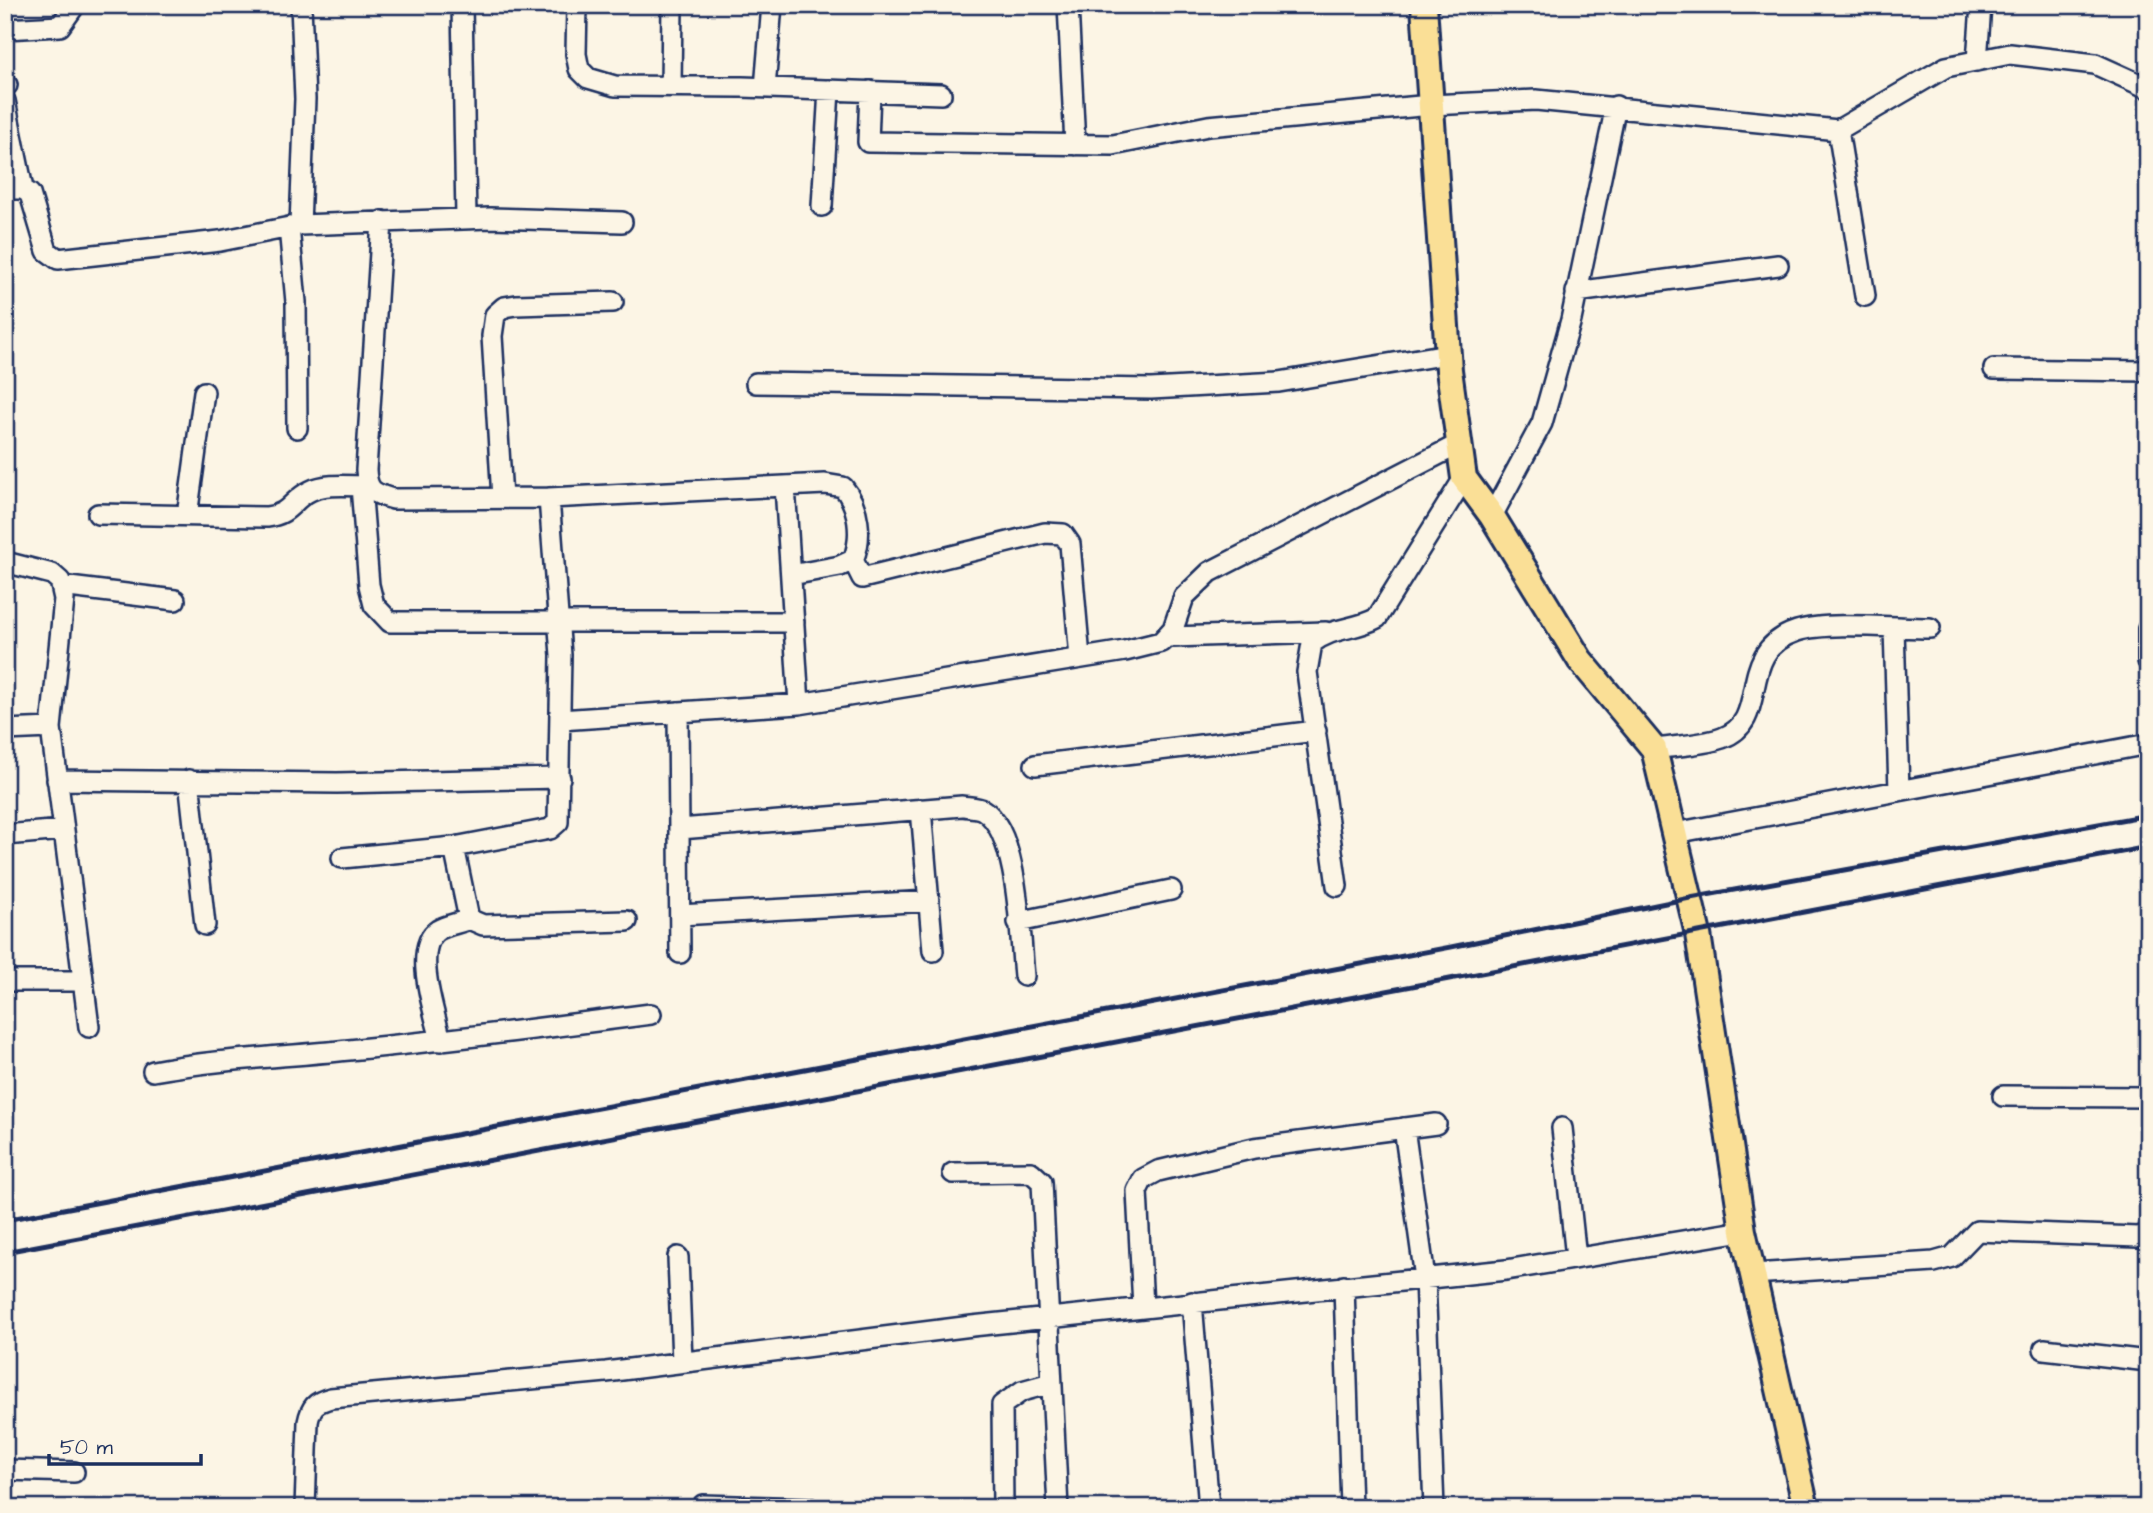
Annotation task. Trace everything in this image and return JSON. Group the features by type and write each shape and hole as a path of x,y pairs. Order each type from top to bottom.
{"main road":[{"path":"1424,5 1448,354 1464,478 1492,516 1580,660 1654,749 1698,934 1743,1231 1806,1508"}],"street":[{"path":"5,29 60,26 75,5"},
{"path":"297,428 294,226 305,99 301,5"},
{"path":"462,5 466,218"},
{"path":"577,5 576,54 579,69 588,79 615,86 941,94"},
{"path":"671,86 672,5"},
{"path":"765,88 772,5"},
{"path":"1068,5 1075,145"},
{"path":"1977,61 1981,5"},
{"path":"870,91 868,142 1113,145 1208,126 1431,105 1536,100 1838,130 1946,67 2010,54 2095,64 2148,88"},
{"path":"6,90 14,189 30,194 47,251 58,259 220,241 294,226 466,218 622,222"},
{"path":"822,206 829,90"},
{"path":"1492,516 1542,423 1576,292 1616,106"},
{"path":"1838,130 1865,296"},
{"path":"382,221 364,486 369,585 374,605 390,621 794,622"},
{"path":"1576,292 1778,265"},
{"path":"502,498 492,336 495,315 504,307 516,305 613,302"},
{"path":"756,383 1151,389 1279,382 1448,354"},
{"path":"1994,369 2148,371"},
{"path":"187,516 204,392"},
{"path":"1168,636 1184,597 1210,572 1459,444"},
{"path":"560,720 799,704 1080,658 1168,636 1326,632 1362,626 1377,618 1464,478"},
{"path":"98,514 282,515 312,490 364,486 372,493 393,499 549,498 786,486 843,487 852,497 859,533 853,560 862,578 1045,533 1063,534 1070,544 1080,658"},
{"path":"786,486 799,704"},
{"path":"342,858 454,847 550,829 558,822 558,620 549,498"},
{"path":"791,575 840,566 853,560"},
{"path":"5,562 52,574 61,586 64,599 51,728 89,1027"},
{"path":"61,586 175,600"},
{"path":"1894,628 1899,791"},
{"path":"1654,749 1724,738 1745,720 1761,657 1774,644 1797,631 1930,628"},
{"path":"2148,629 2148,660"},
{"path":"1326,632 1312,643 1307,672 1338,886"},
{"path":"678,712 680,953"},
{"path":"5,730 51,728"},
{"path":"1035,765 1316,731"},
{"path":"1675,833 2148,744"},
{"path":"57,780 337,782 559,778"},
{"path":"189,780 205,925"},
{"path":"680,829 962,806 983,810 1001,830 1012,872 1024,976"},
{"path":"921,809 933,951"},
{"path":"5,835 63,830"},
{"path":"454,847 470,919"},
{"path":"1018,922 1171,890"},
{"path":"680,915 929,901"},
{"path":"441,1041 424,966 429,941 437,930 470,919 483,925 627,921"},
{"path":"5,981 83,981"},
{"path":"153,1071 209,1060 284,1057 441,1041 652,1014"},
{"path":"2003,1096 2148,1097"},
{"path":"1143,1307 1137,1191 1143,1180 1158,1171 1254,1148 1436,1124"},
{"path":"1404,1128 1425,1278 1434,1508"},
{"path":"1562,1128 1576,1258"},
{"path":"953,1173 1031,1172 1042,1182 1058,1508"},
{"path":"305,1508 308,1422 311,1408 319,1401 364,1394 682,1362 1143,1307 1425,1278 1576,1258 1743,1231"},
{"path":"1753,1274 1934,1262 1952,1257 1977,1231 2137,1237 2148,1234"},
{"path":"678,1257 682,1362"},
{"path":"1344,1286 1351,1508"},
{"path":"1192,1302 1209,1508"},
{"path":"2044,1349 2148,1361"},
{"path":"1003,1508 1002,1405 1022,1391 1051,1383"},
{"path":"5,1470 74,1472"},
{"path":"703,1505 809,1508"}],"railway":[{"path":"5,1220 1451,947 1690,898 2148,815"},
{"path":"5,1252 2148,847"}]}
